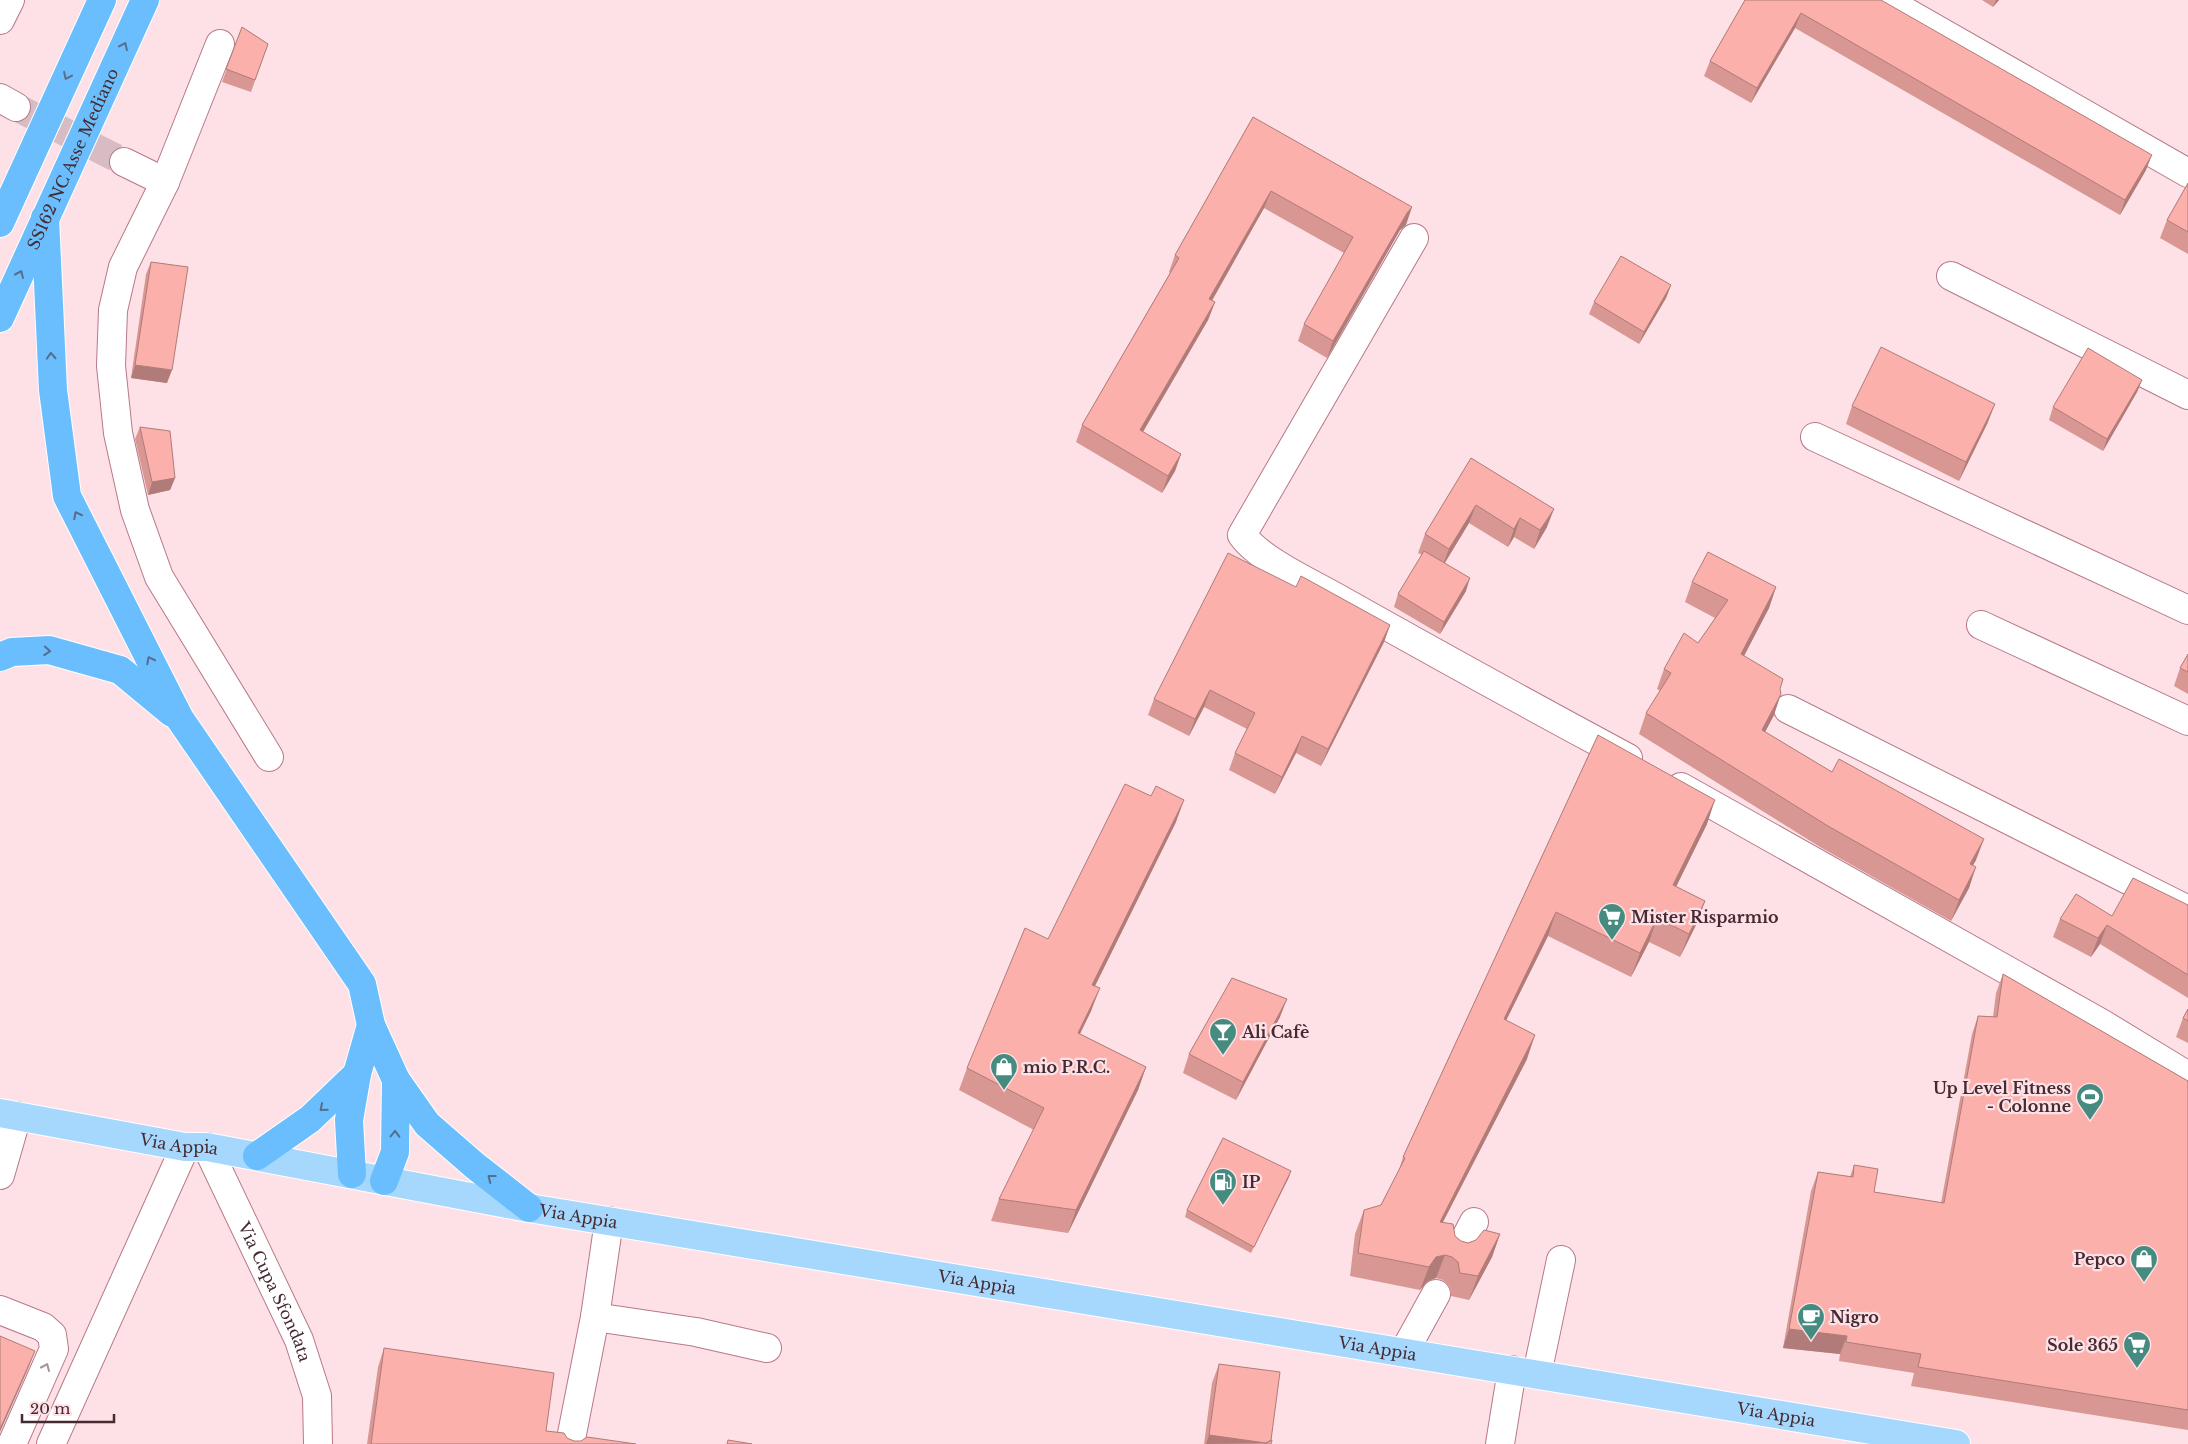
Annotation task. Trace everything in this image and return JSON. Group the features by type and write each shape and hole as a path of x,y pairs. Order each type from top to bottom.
{"highway":[{"path":"0,223 102,0"},
{"name":"SS162 NC Asse Mediano","path":"0,318 145,0"},
{"path":"45,218 53,390 67,496 180,719 362,984 371,1025 396,1080 427,1124 474,1165 529,1208"},
{"path":"0,658 12,652 49,650 120,670 180,719"},
{"path":"352,1174 349,1120 358,1074 371,1025"},
{"path":"257,1156 310,1118 358,1074"},
{"path":"384,1181 395,1152 396,1080"}],"main road":[{"name":"Via Appia","path":"8,1114 257,1156 529,1208 1956,1444"}],"street":[{"path":"0,20 10,0"},
{"path":"1885,0 2188,173"},
{"path":"220,44 165,182 123,267 113,310 111,366 118,433 135,510 159,577 269,757"},
{"path":"124,162 165,182"},
{"path":"1414,238 1242,535 1250,546 1448,660 1654,772 2101,1023 2188,1076"},
{"path":"1951,276 2188,395"},
{"path":"1815,437 2188,610"},
{"path":"1981,625 2188,721"},
{"path":"1788,709 2188,910"},
{"path":"0,1175 8,1114"},
{"path":"51,1444 196,1147"},
{"name":"Via Cupa Sfondata","path":"196,1147 299,1340 317,1396 318,1444"},
{"path":"570,1444 595,1318 609,1221"},
{"path":"1458,1251 1474,1222"},
{"path":"1500,1444 1561,1260"},
{"path":"1404,1352 1436,1294"},
{"path":"0,1310 43,1327 52,1336 54,1349 12,1444"},
{"path":"595,1318 696,1332 767,1348"}],"building":[{"path":"1745,0 1881,0 2152,155 2125,200 1801,13 1757,88 1710,61"},
{"path":"242,27 268,44 255,80 226,69"},
{"path":"1253,117 1412,207 1333,341 1304,324 1353,237 1271,191 1209,299 1215,302 1140,430 1181,454 1168,476 1082,425 1179,258 1175,255"},
{"path":"2188,183 2188,232 2167,220"},
{"path":"1621,256 1671,285 1644,332 1594,302"},
{"path":"151,262 188,267 172,370 135,365"},
{"path":"1881,347 1995,404 1966,462 1852,406"},
{"path":"2088,348 2142,380 2107,439 2053,407"},
{"path":"140,427 170,431 175,478 152,482"},
{"path":"1471,458 1554,509 1540,530 1520,518 1514,529 1476,505 1449,549 1425,534"},
{"path":"1424,551 1470,578 1444,622 1398,594"},
{"path":"1708,552 1776,587 1741,654 1783,679 1780,689 1781,694 1762,730 1832,772 1839,759 1984,839 1970,864 1976,867 1959,900 1828,826 1646,713 1671,673 1664,669 1684,633 1698,643 1728,600 1692,582"},
{"path":"1228,553 1296,587 1301,576 1390,625 1328,749 1302,736 1282,777 1235,753 1255,713 1210,690 1195,719 1154,699"},
{"path":"2188,654 2188,672 2180,668"},
{"path":"1598,735 1715,800 1673,885 1705,901 1689,934 1657,918 1640,953 1556,912 1504,1019 1535,1035 1440,1222 1453,1224 1455,1236 1461,1241 1468,1243 1476,1240 1484,1230 1500,1234 1478,1276 1460,1273 1458,1262 1452,1257 1445,1255 1436,1257 1429,1267 1358,1253 1364,1210 1381,1205 1405,1158 1403,1157"},
{"path":"1125,784 1151,796 1156,786 1184,800 1092,985 1100,988 1078,1033 1146,1067 1076,1210 999,1199 1044,1108 967,1068 1025,928 1048,939"},
{"path":"2133,878 2188,905 2188,975 2107,925 2098,938 2060,919 2076,894 2112,916"},
{"path":"2003,974 2188,1081 2188,1410 1918,1367 1921,1354 1846,1342 1847,1336 1789,1329 1818,1172 1853,1177 1854,1165 1878,1169 1874,1192 1944,1203 1978,1016 1997,1017"},
{"path":"1232,978 1287,999 1243,1082 1189,1054"},
{"path":"2188,1009 2188,1021 2183,1018"},
{"path":"1223,1138 1291,1171 1254,1247 1187,1210"},
{"path":"0,1336 35,1351 0,1429"},
{"path":"384,1348 554,1373 546,1431 564,1433 567,1438 574,1441 581,1441 587,1437 636,1444 371,1444"},
{"path":"1219,1364 1280,1372 1271,1440 1266,1443 1209,1435"},
{"path":"728,1440 752,1444 727,1444"}],"tunnel":[{"path":"16,107 124,162"}],"place":[{"name":"Mister Risparmio","path":"1612,941"},
{"name":"Ali Cafè","path":"1223,1056"},
{"name":"mio P.R.C.","path":"1004,1091"},
{"name":"Up Level Fitness - Colonne","path":"2090,1121"},
{"name":"IP","path":"1223,1206"},
{"name":"Pepco","path":"2144,1283"},
{"name":"Nigro","path":"1811,1341"},
{"name":"Sole 365","path":"2137,1369"}]}
